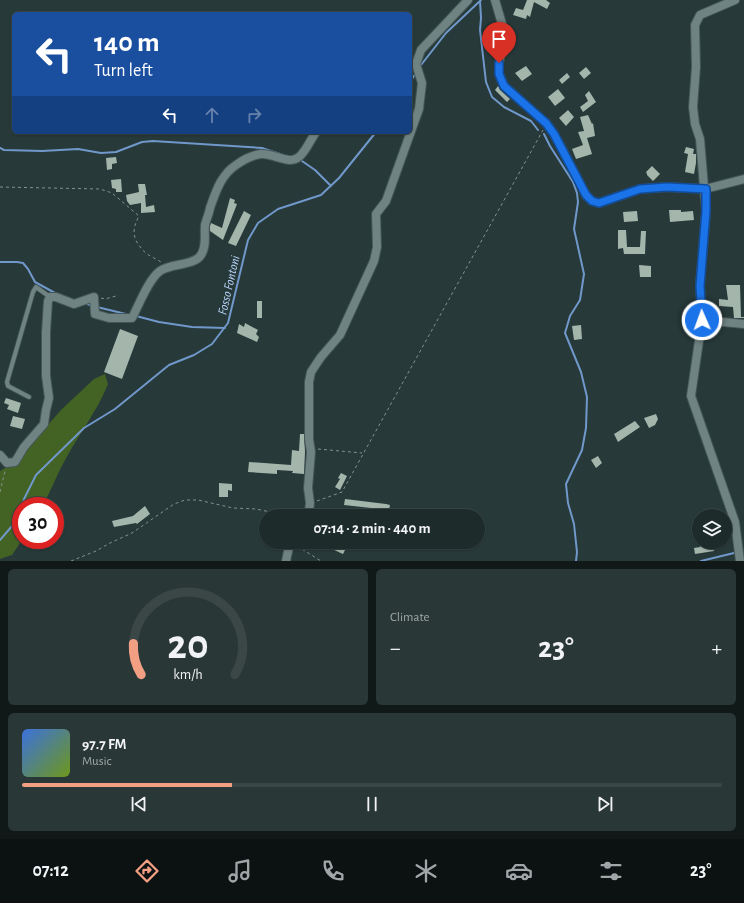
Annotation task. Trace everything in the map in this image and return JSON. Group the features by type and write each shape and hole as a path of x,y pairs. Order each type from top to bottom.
{"street":[{"path":"412,129 419,109 422,83 413,65 421,50 468,0"},
{"path":"495,0 505,34 499,63 499,74 504,86 546,123 554,134 586,195 592,201 599,203 640,189 667,187 706,189 744,179"},
{"path":"735,0 700,15 695,25 696,67 693,107 695,124 700,139 706,189 706,211 700,286 702,320 691,396 735,522 740,561"},
{"path":"0,454 7,463 15,462 24,447 44,424 49,398 46,376 46,332 48,302 50,296 74,304 94,297 95,314 109,318 132,318 151,282 159,272 167,267 196,260 200,256 204,248 205,225 207,218 216,190 225,174 237,164 252,156 261,154 268,154 292,160 297,158 301,156 315,134"},
{"path":"310,509 308,488 311,448 309,439 309,382 311,372 321,357 340,335 374,261 377,247 376,214 386,201 410,134"},
{"path":"702,320 744,324"},
{"path":"286,561 292,549"}],"lane":[{"path":"29,398 8,386 7,382 33,292 36,287 50,296"}],"path":[{"path":"310,503 342,492 546,123"},
{"path":"0,187 100,189 112,193 139,216 133,229 134,236 142,250 167,267"},
{"path":"94,297 105,299 116,296"},
{"path":"311,448 363,453"},
{"path":"0,492 7,463"},
{"path":"71,561 96,551 132,533 168,507 185,500 198,500 233,508 259,510"},
{"path":"302,549 321,561"}],"green space":[{"path":"105,374 108,384 93,414 64,462 47,497 12,497 12,549 16,549 12,555 0,559 0,471 18,460 61,410 94,379"}],"building":[{"path":"527,0 546,0 550,3 547,9 534,2 530,17 527,15 526,19 513,15 516,8 523,10"},
{"path":"489,31 495,33 495,37 498,39 496,50 489,47 490,44 487,44"},
{"path":"526,66 532,74 522,81 515,73"},
{"path":"586,67 591,73 584,79 579,73"},
{"path":"567,73 570,77 562,84 559,80"},
{"path":"498,86 500,90 510,99 507,102 495,90"},
{"path":"558,89 565,98 555,106 548,97"},
{"path":"589,91 596,102 583,112 580,107 588,101 585,95"},
{"path":"568,110 574,117 566,126 559,118"},
{"path":"588,115 592,124 593,123 595,136 587,138 592,154 576,159 572,149 583,145 578,132 584,131 580,117"},
{"path":"686,147 694,149 693,154 696,154 694,174 685,172 688,154 684,153"},
{"path":"116,157 117,163 112,164 112,169 107,170 106,158"},
{"path":"652,166 660,174 653,181 646,172"},
{"path":"121,179 122,192 116,192 116,189 112,188 111,180"},
{"path":"138,184 145,184 147,195 145,195 146,207 154,205 155,212 141,213 141,203 130,205 127,201 126,195 139,192"},
{"path":"230,198 235,200 234,203 237,204 223,240 210,231 210,226 211,223 222,228"},
{"path":"669,210 681,210 681,212 693,211 694,220 670,222"},
{"path":"244,211 251,215 236,246 228,243"},
{"path":"637,211 638,221 624,222 623,212"},
{"path":"618,230 626,230 627,247 640,247 641,231 646,231 645,254 624,254 623,248 618,249"},
{"path":"639,265 651,266 651,277 640,277"},
{"path":"726,285 740,285 741,317 744,318 734,318 733,307 719,306 719,299 728,300"},
{"path":"257,301 262,301 262,318 257,318"},
{"path":"245,323 258,330 256,334 259,337 257,342 237,333 239,324 244,327"},
{"path":"581,325 582,339 574,340 572,326"},
{"path":"120,329 138,336 122,379 104,372"},
{"path":"6,398 21,403 18,413 7,409 9,405 4,403"},
{"path":"656,414 658,419 655,425 649,428 644,418"},
{"path":"13,416 25,419 22,429 10,426"},
{"path":"635,421 640,427 618,442 614,434"},
{"path":"300,434 304,434 304,474 292,473 293,471 277,470 277,474 248,472 249,462 291,465 292,450 299,451"},
{"path":"598,456 602,463 596,468 591,460"},
{"path":"341,473 347,476 340,490 335,487 340,479 338,478"},
{"path":"219,483 232,484 232,491 228,490 228,497 219,497"},
{"path":"345,499 390,505 389,509 380,509 344,505"},
{"path":"145,506 150,514 137,524 114,527 112,521 133,516"},
{"path":"332,549 346,549 343,554"},
{"path":"694,549 714,549 714,551 695,554"}],"waterway":[{"name":"Fosso Fontoni","path":"421,65 446,33 481,0"},
{"path":"480,1 480,30 486,82 492,97 504,107 531,121 538,130"},
{"name":"Fosso Fontoni","path":"412,79 416,73"},
{"name":"Fosso Fontoni","path":"25,497 36,475 84,428 115,409 169,365 194,355 212,344 228,323 248,240 258,223 278,209 321,195 339,178 374,134"},
{"path":"544,134 573,182 577,193 578,202 574,229 584,274 580,300 570,316 565,333 581,372 587,397 586,428 582,450 566,484 568,503 574,524 577,552 576,561"},
{"path":"0,148 4,150 42,151 78,149 101,153 116,152 142,142 153,141 262,148 283,155"},
{"path":"302,161 315,170 331,186"},
{"path":"0,262 23,263 35,282 55,293"},
{"path":"84,303 93,306"},
{"path":"97,307 130,315"},
{"path":"136,316 159,322 192,327 225,328"},
{"name":"Fosso Fontoni","path":"0,540 12,526"},
{"path":"701,561 734,553"}],"route":[{"path":"499,63 499,74 504,86 546,123 554,134 586,195 592,201 599,203 640,189 667,187 706,189 706,211 700,286 702,320"}]}
